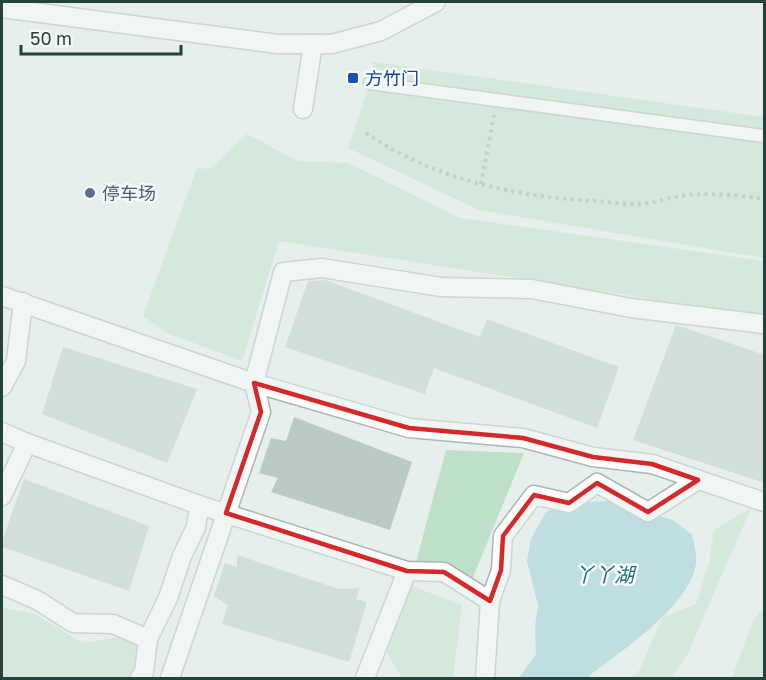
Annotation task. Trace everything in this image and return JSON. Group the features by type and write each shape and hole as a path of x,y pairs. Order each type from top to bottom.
{"street":[{"path":"2,8 278,44 332,44 381,31 436,2"},
{"path":"303,109 313,44"},
{"path":"170,678 261,412 254,383 283,272 322,268 441,287 532,289 631,308 765,324"},
{"path":"2,296 254,383 409,428 523,438 593,457 652,464 765,502"},
{"path":"2,387 16,361 23,302"},
{"path":"2,432 199,505 407,571 444,572 490,601"},
{"path":"2,496 27,443"},
{"path":"485,678 490,601 501,570 503,536 534,495 569,503 597,483 648,512 698,480"},
{"path":"141,678 144,672 148,639 168,598 182,556 196,527 199,505"},
{"path":"364,678 407,571"},
{"path":"2,585 37,600 73,623 113,624 148,639"}],"lane":[{"path":"370,83 765,136"}],"path":[{"path":"482,184 494,117 493,100"},
{"path":"366,133 408,159 452,176 500,190 573,200 640,204 687,195 744,195 765,199"}],"highlighted area":[{"path":"254,383 409,428 523,438 593,457 652,464 698,480 648,512 597,483 569,503 534,495 503,536 501,570 490,601 444,572 407,571 226,513 261,412"}],"green space":[{"path":"373,62 756,116 764,115 764,258 479,210 348,148 370,83"},
{"path":"247,134 298,161 348,163 460,218 764,261 764,320 626,295 279,241 242,361 167,333 143,316 197,168 210,169"},
{"path":"446,450 524,453 471,582 416,562"},
{"path":"751,508 687,655 671,678 630,678 639,671 662,618 696,604 709,563 714,530"},
{"path":"412,586 462,605 453,678 402,678 387,653"},
{"path":"764,606 764,678 732,678 752,623"},
{"path":"2,608 33,613 83,643 134,635 138,659 135,678 2,678"}],"water":[{"name":"丫丫湖","path":"610,501 673,520 692,535 696,562 692,577 683,593 654,625 589,678 519,678 536,654 535,626 538,606 527,561 531,539 546,512 569,503"}],"building":[{"path":"325,280 480,337 487,319 619,367 597,428 434,368 425,394 285,347 308,281"},
{"path":"676,325 765,355 765,483 633,440"},
{"path":"63,347 197,389 167,463 42,414"},
{"path":"294,417 412,462 390,530 271,492 278,478 259,473 271,438 286,441"},
{"path":"24,479 149,526 129,591 2,547"},
{"path":"237,555 339,589 360,588 356,599 367,602 349,662 222,624 228,605 214,596 225,563 237,567"}],"place":[{"name":"方竹门","path":"353,78"},
{"name":"停车场","path":"90,193"}]}
